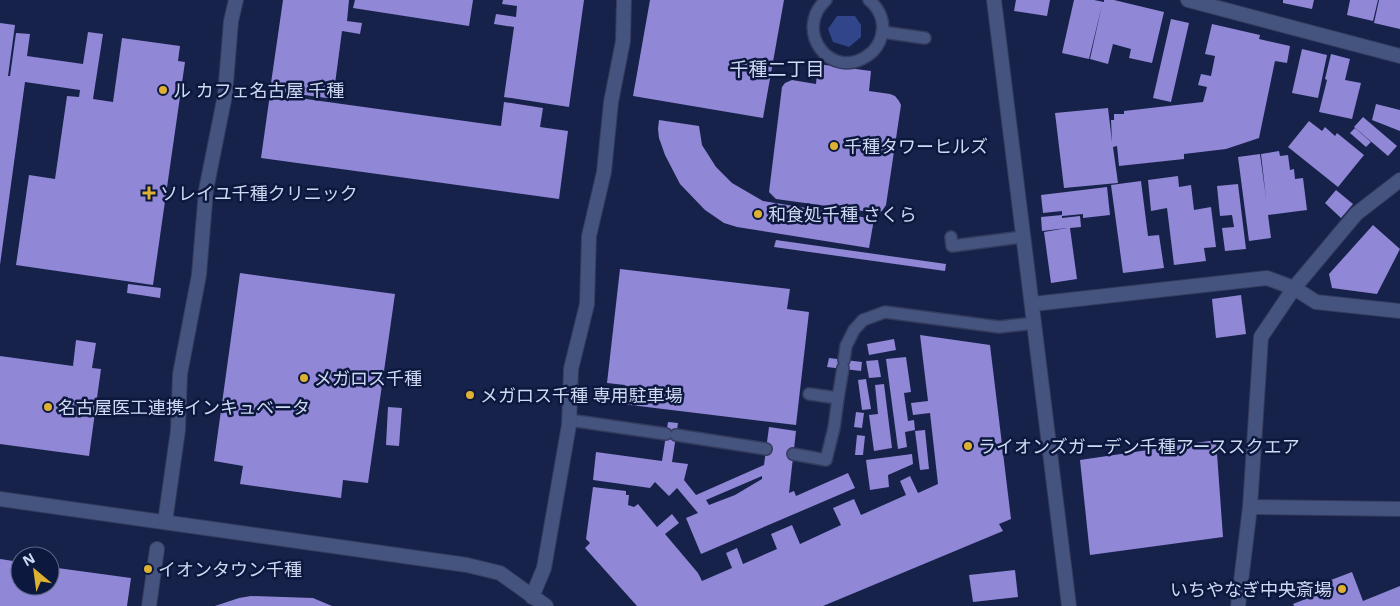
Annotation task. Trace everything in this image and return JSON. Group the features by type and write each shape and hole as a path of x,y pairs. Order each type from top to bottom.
{"street":[{"path":"165,522 178,430 180,374 198,275 206,190 225,95 231,21 236,0"},
{"path":"532,597 544,568 569,420 571,369 588,304 590,236 604,172 611,102 623,41 624,0"},
{"path":"994,0 1069,606"},
{"path":"1188,0 1400,56"},
{"path":"1238,606 1250,507 1261,337 1294,288 1356,214 1400,180"},
{"path":"1033,304 1267,278 1294,288 1316,302 1400,311"},
{"path":"0,499 467,565 500,574 546,606"},
{"path":"1250,507 1400,510"},
{"path":"149,606 157,549"}],"lane":[{"path":"826,0 819,6 814,17 812,29 820,50 829,58 840,62 852,62 863,59 872,53 879,43 882,21 878,10 869,0"},
{"path":"882,32 925,38"},
{"path":"951,237 952,246 1022,237"},
{"path":"793,454 826,460 834,428 846,346 854,330 863,320 885,312 999,327 1034,323"},
{"path":"809,394 838,398"},
{"path":"569,420 766,449"}],"shaded area":[{"path":"837,16 855,16 861,25 861,37 849,47 833,42 828,29"}],"building":[{"path":"283,0 349,0 347,21 362,23 360,34 342,31 333,99 270,90"},
{"path":"355,0 473,0 469,26 353,8"},
{"path":"503,0 584,0 569,107 504,97 514,27 494,24 496,14 516,17 517,6 502,4"},
{"path":"650,0 784,0 763,118 633,96"},
{"path":"1016,0 1050,0 1047,16 1014,11"},
{"path":"1074,0 1104,2 1104,0 1114,0 1164,12 1152,63 1129,58 1131,49 1113,44 1108,64 1090,59 1102,5 1089,59 1062,53"},
{"path":"1283,0 1314,0 1312,9 1283,3"},
{"path":"1350,0 1378,0 1373,21 1347,15"},
{"path":"1379,0 1400,0 1400,29 1374,23"},
{"path":"1171,19 1189,23 1171,102 1153,98"},
{"path":"0,23 15,25 8,76 10,76 16,33 30,34 27,56 83,64 88,32 103,34 93,99 113,102 122,38 180,46 178,61 185,62 153,285 16,265 29,175 55,179 67,96 79,97 80,90 25,82 0,265"},
{"path":"1212,24 1260,35 1259,39 1290,46 1287,63 1275,61 1259,138 1226,149 1184,154 1184,159 1119,166 1117,146 1113,147 1118,183 1064,188 1055,113 1108,108 1112,142 1111,120 1114,120 1114,114 1124,114 1124,111 1203,102 1207,87 1198,85 1201,74 1211,76 1215,56 1205,54"},
{"path":"1302,49 1327,55 1318,98 1292,93"},
{"path":"1331,54 1350,59 1345,80 1361,83 1352,119 1319,112"},
{"name":"千種タワーヒルズ","path":"818,64 871,71 869,91 895,96 901,105 886,205 882,211 877,213 776,199 769,192 782,87 785,83 792,80 816,84"},
{"path":"270,94 501,126 504,102 543,108 540,127 568,131 559,199 261,158"},
{"path":"1376,104 1400,110 1400,131 1372,120"},
{"path":"1363,117 1397,146 1388,156 1354,127"},
{"path":"659,120 699,126 702,145 716,167 732,183 763,201 874,219 869,248 737,227 724,223 705,210 680,184 665,155 659,138"},
{"path":"1309,121 1322,131 1325,127 1335,136 1337,133 1364,155 1338,187 1288,147"},
{"path":"1355,128 1371,142 1366,147 1350,133"},
{"path":"1279,151 1280,156 1288,155 1290,170 1294,169 1295,179 1303,178 1307,210 1268,215 1271,238 1249,241 1238,157 1260,154 1266,198 1261,154"},
{"path":"1178,176 1179,187 1191,185 1194,210 1211,207 1216,247 1204,248 1206,261 1174,265 1167,208 1151,211 1148,180"},
{"path":"1141,181 1148,236 1159,235 1164,268 1123,273 1111,185"},
{"path":"1238,184 1246,249 1225,251 1222,228 1234,227 1232,215 1220,216 1217,186"},
{"path":"1107,187 1110,215 1083,218 1083,214 1062,216 1062,211 1043,213 1041,195"},
{"path":"1336,190 1353,204 1341,218 1325,203"},
{"path":"1062,215 1062,218 1080,216 1081,227 1070,228 1077,279 1051,283 1044,232 1067,228 1042,231 1041,217"},
{"path":"1373,225 1400,249 1377,294 1332,288 1329,274"},
{"path":"776,240 946,264 945,271 774,247"},
{"path":"620,269 790,289 787,309 809,312 796,425 622,404 625,385 607,383"},
{"name":"メガロス千種","path":"240,273 395,294 368,483 343,480 341,498 240,484 243,466 214,461"},
{"path":"128,284 161,288 160,298 127,293"},
{"path":"1241,295 1246,334 1216,338 1212,299"},
{"name":"ライオンズガーデン千種アーススクエア","path":"920,335 990,345 1011,519 999,524 1003,531 823,606 637,606 585,548 590,543 586,539 593,487 626,491 626,495 629,495 628,505 634,507 638,504 657,527 672,514 679,523 665,534 698,573 702,581 732,568 726,553 737,548 743,564 777,549 771,534 792,525 800,544 841,525 833,508 854,499 861,515 906,495 900,481 910,476 918,493 938,484 930,413 913,415 911,403 928,401"},
{"path":"894,339 896,350 869,355 867,344"},
{"name":"名古屋医工連携インキュベータ","path":"76,340 96,343 92,368 101,369 89,456 0,444 0,356 73,366"},
{"path":"906,357 911,392 904,393 908,421 914,420 915,430 905,432 907,447 898,449 886,359"},
{"path":"829,358 862,362 861,371 827,367"},
{"path":"878,360 881,377 869,378 866,361"},
{"path":"866,379 871,409 862,410 858,380"},
{"path":"884,384 892,448 874,451 869,415 878,414 875,385"},
{"path":"388,407 402,408 399,446 386,445"},
{"path":"856,412 864,413 862,428 854,427"},
{"path":"668,422 678,423 672,462 688,464 684,480 696,495 764,465 769,427 796,431 789,493 794,491 796,496 848,473 855,488 701,554 686,518 698,513 677,488 669,496 655,482 650,488 593,480 596,452 662,461","holes":["762,476 762,479 735,495 709,505 706,500"]},
{"path":"925,430 929,469 920,470 915,431"},
{"path":"857,435 865,436 863,455 855,455"},
{"path":"1216,440 1223,537 1090,555 1080,460"},
{"path":"912,454 913,464 888,475 889,487 870,490 866,460"},
{"path":"0,559 10,560 10,596 60,596 60,568 131,578 127,606 0,606"},
{"path":"1015,570 1018,597 973,602 969,575"},
{"name":"いちやなぎ中央斎場","path":"1352,572 1363,601 1400,586 1400,606 1294,606 1293,604 1326,591 1323,583"},
{"path":"251,596 313,598 332,606 215,606"}],"place":[{"name":"ル カフェ名古屋 千種","path":"163,90"},
{"name":"千種タワーヒルズ","path":"834,146"},
{"name":"ソレイユ千種クリニック","path":"149,193"},
{"name":"和食処千種 さくら","path":"758,214"},
{"name":"メガロス千種","path":"304,378"},
{"name":"メガロス千種 専用駐車場","path":"470,395"},
{"name":"名古屋医工連携インキュベータ","path":"48,407"},
{"name":"ライオンズガーデン千種アーススクエア","path":"968,446"},
{"name":"イオンタウン千種","path":"148,569"},
{"name":"いちやなぎ中央斎場","path":"1342,589"}],"district":[{"name":"千種二丁目","path":"777,69"}]}
